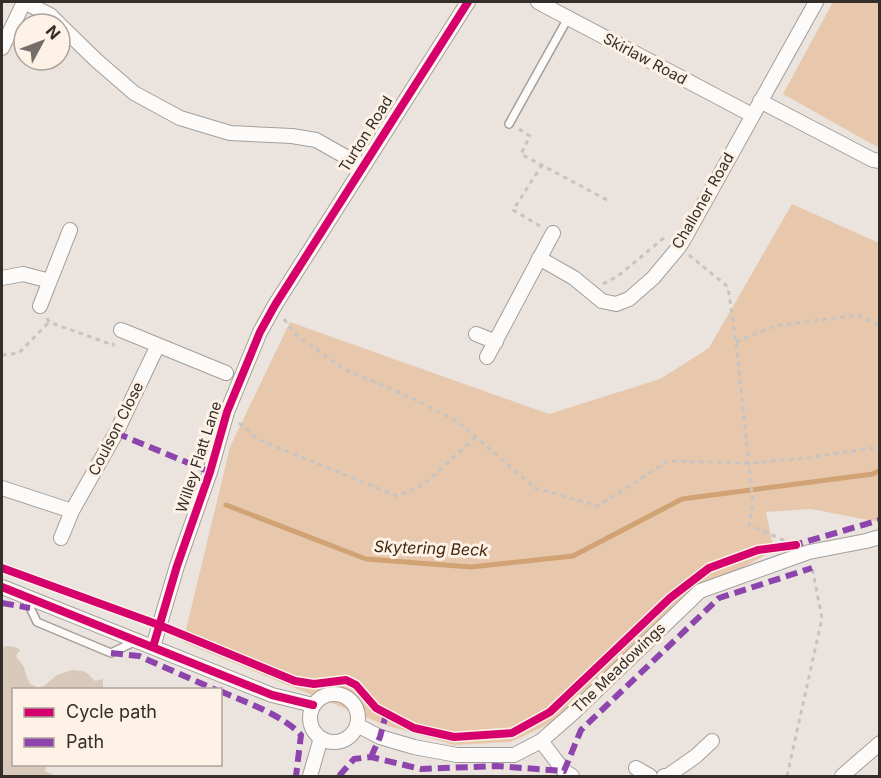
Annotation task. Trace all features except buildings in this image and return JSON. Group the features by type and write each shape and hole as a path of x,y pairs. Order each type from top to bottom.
{"street":[{"path":"2,48 24,2 44,12"},
{"name":"Turton Road","path":"289,283 468,2"},
{"name":"Skirlaw Road","path":"538,2 752,115"},
{"name":"Challoner Road","path":"539,258 574,278 602,301 616,304 629,299 653,278 679,247 816,2"},
{"path":"72,36 134,93 180,118 230,133 292,136 316,140 362,166"},
{"path":"760,101 873,160 879,161"},
{"path":"40,306 70,230"},
{"path":"487,357 553,233"},
{"path":"2,278 23,274 50,281"},
{"name":"Willey Flatt Lane","path":"153,647 177,566 210,472 227,412 260,332 289,283"},
{"path":"121,330 226,373"},
{"path":"476,334 496,342"},
{"name":"Coulson Close","path":"61,538 72,511 116,433 158,345"},
{"path":"2,488 72,511"},
{"name":"The Meadowings","path":"357,725 380,737 414,747 457,755 514,755 541,741 700,591 809,552 879,537"},
{"path":"2,587 272,695 313,705"},
{"path":"328,694 341,694 350,699 358,711 357,725 352,735 343,741 330,742 317,735 310,723 313,705 319,698 328,694"},
{"path":"310,777 321,738"},
{"path":"541,741 564,771 573,777"},
{"path":"664,777 696,756 712,741"},
{"path":"842,777 879,743"},
{"path":"636,768 650,777"}],"lane":[{"path":"509,124 568,18"},
{"path":"24,595 37,622 111,653 137,640"}],"path":[{"path":"509,124 530,136 521,154 607,200"},
{"path":"542,165 513,210 553,233"},
{"path":"590,291 618,276 665,237 728,287 750,463 753,502 748,525 809,552 822,618 787,777"},
{"path":"275,305 296,335 344,369 412,398 457,421 535,488 598,506 668,461 750,463 805,458 879,447"},
{"path":"40,306 49,322 113,345 121,330"},
{"path":"736,342 775,326 858,315 879,326"},
{"path":"2,355 19,353 49,322"},
{"path":"227,412 257,440 397,496 423,485 476,437"}],"shaded area":[{"path":"833,2 879,2 879,148 783,94"},
{"path":"792,204 879,243 879,522 811,509 766,512 774,550 710,586 549,724 511,742 454,745 385,725 183,642 230,447 290,322 549,414 660,379 709,348"}],"waterway":[{"name":"Skytering Beck","path":"226,505 366,559 471,567 573,556 682,499 873,474 880,470"}],"marked path":[{"path":"116,433 210,472"},
{"path":"791,546 880,520"},
{"path":"339,776 354,759 371,757 421,769 496,766 564,771 581,730 719,598 812,568"},
{"path":"2,603 30,608"},
{"path":"111,653 139,656 211,688"},
{"path":"222,692 274,715 301,735 296,776"},
{"path":"371,757 380,737 386,714"}],"cycle path":[{"path":"153,647 177,566 210,472 227,412 260,332 468,2"},
{"path":"2,568 159,625 295,681 314,684 346,680 356,685 376,708 414,728 454,737 512,733 550,712 670,598 709,568 758,550 796,545"},
{"path":"2,587 272,695 313,705"}]}
